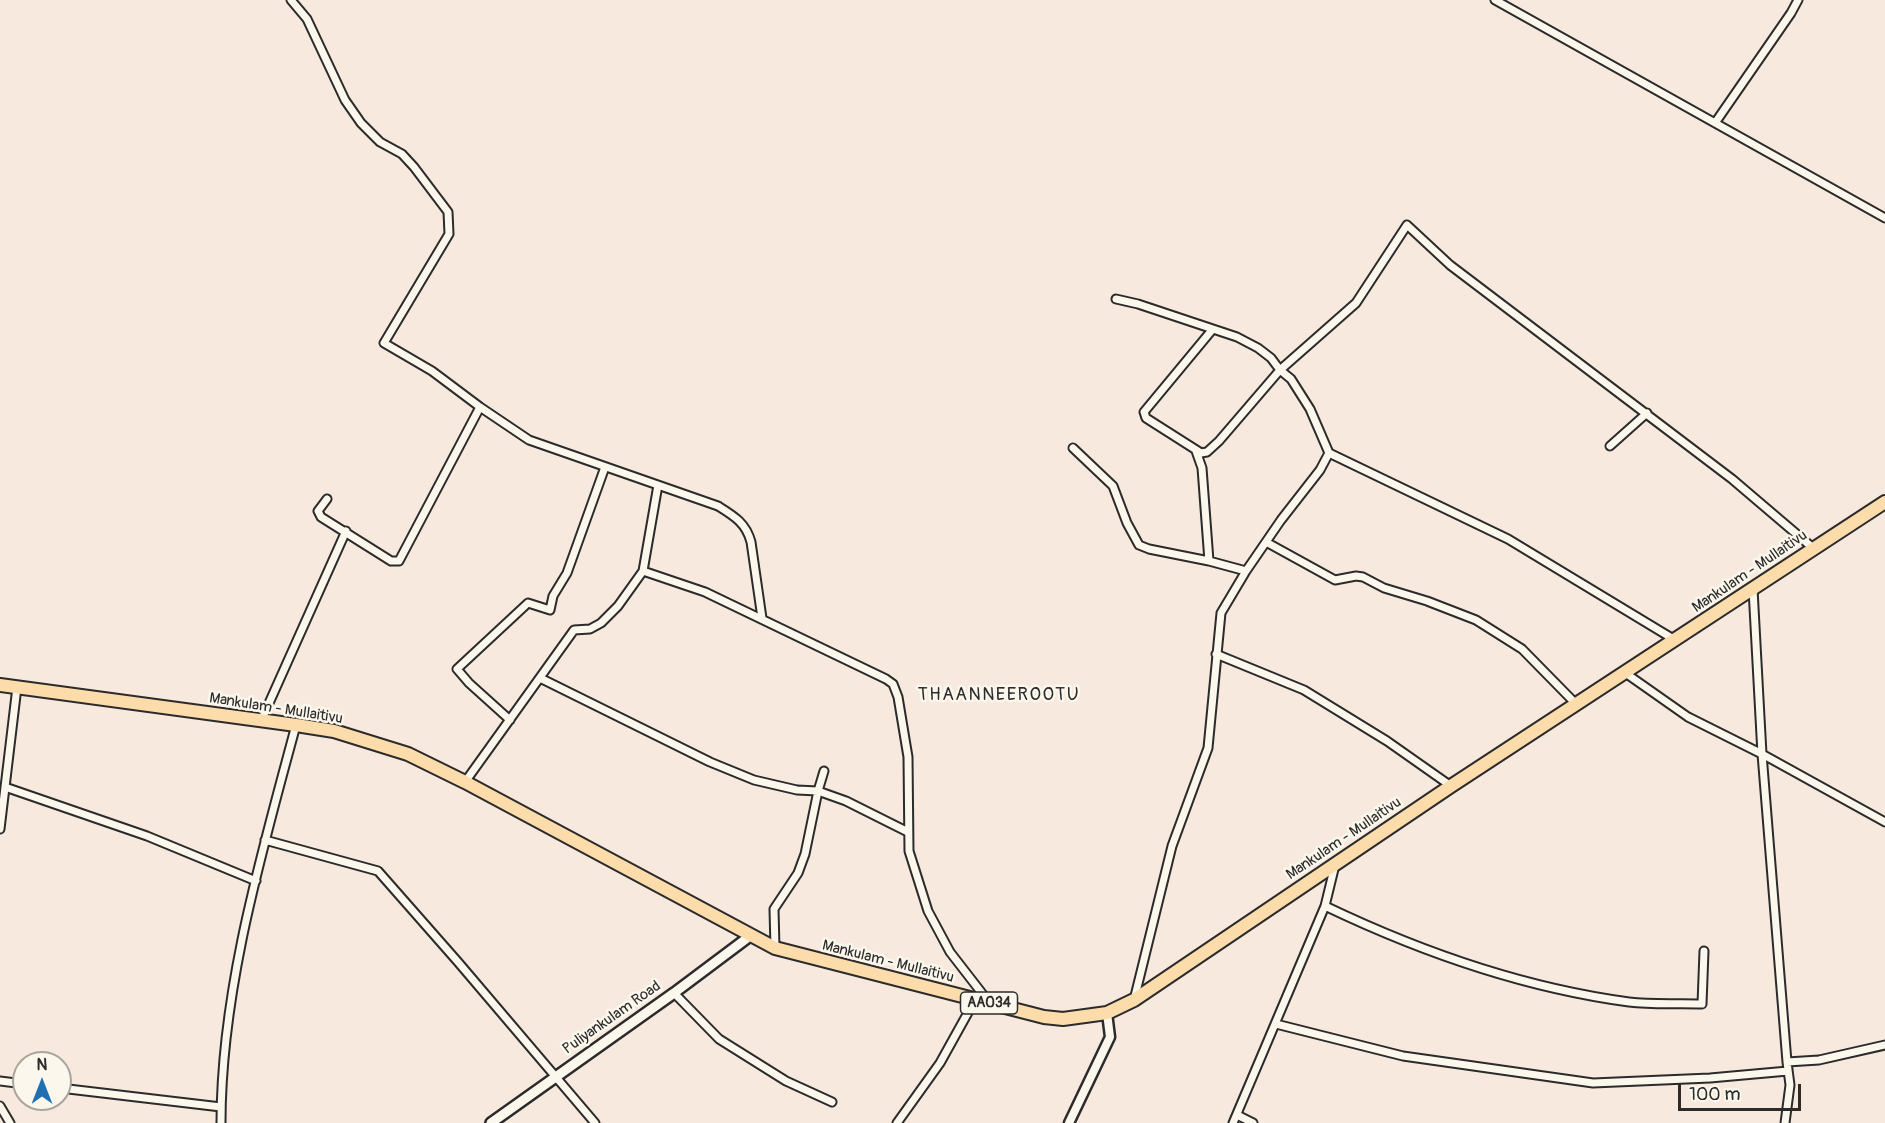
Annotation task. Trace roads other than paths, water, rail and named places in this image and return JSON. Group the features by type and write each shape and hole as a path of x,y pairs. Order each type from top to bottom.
{"highway":[{"name":"Mankulam - Mullaitivu","path":"0,685 296,725 333,731 386,747 408,754 465,782 775,948 975,1000 1044,1017 1063,1019 1107,1013 1134,1000 1450,786 1885,502"}],"main road":[{"name":"Puliyankulam Road","path":"491,1123 750,936"}],"street":[{"path":"291,0 307,19 345,100 361,123 380,142 402,154 448,212 449,234 384,343 432,371 529,440 718,506 739,519 748,530 752,542 762,618"},
{"path":"1495,0 1885,218"},
{"path":"1715,123 1791,13 1797,0"},
{"path":"1212,330 1143,412 1146,418 1200,453 1207,452 1219,441 1280,370 1356,303 1407,225 1450,265 1732,479 1813,548"},
{"path":"1116,299 1138,304 1237,337 1258,348 1291,379 1310,409 1329,453 1508,539 1675,640"},
{"path":"327,499 318,511 321,517 391,561 399,561 480,407"},
{"path":"1610,446 1647,413"},
{"path":"1073,447 1113,486 1139,545 1246,571"},
{"path":"1196,451 1202,468 1209,561"},
{"path":"1134,1000 1172,846 1208,748 1221,613 1246,571 1320,470 1329,453"},
{"path":"510,720 457,669 528,603 550,610 553,596 567,573 604,466"},
{"path":"465,782 574,630 590,629 600,623 618,606 643,571 658,484"},
{"path":"261,721 345,531"},
{"path":"1266,542 1335,580 1363,577 1384,588 1427,601 1476,620 1522,649 1576,704"},
{"path":"643,571 705,592 893,684 898,697 908,757 909,851 928,911 950,952 990,1003"},
{"path":"1753,589 1762,754 1790,1085 1785,1123"},
{"path":"1216,654 1304,690 1387,741 1450,786"},
{"path":"1624,672 1688,717 1762,754 1885,822"},
{"path":"540,678 710,762 754,780 797,790 818,791 846,801 908,832"},
{"path":"0,829 17,687"},
{"path":"221,1123 229,1005 265,840 296,725"},
{"path":"775,948 774,909 798,873 806,854 824,771"},
{"path":"5,786 147,836 256,881"},
{"path":"265,840 378,872 595,1123"},
{"path":"1233,1123 1325,906 1336,862"},
{"path":"1325,906 1443,956 1556,988 1630,1002 1702,1004 1704,951"},
{"path":"674,993 719,1039 786,1081 832,1102"},
{"path":"897,1123 940,1063 975,1000"},
{"path":"1069,1123 1110,1037 1107,1013"},
{"path":"1276,1024 1403,1056 1593,1083 1710,1078 1788,1071"},
{"path":"1787,1062 1819,1060 1885,1045"},
{"path":"72,1089 221,1107"},
{"path":"0,1106 10,1123"},
{"path":"1236,1115 1253,1123"}],"district":[{"name":"THAANNEEROOTU","path":"999,695"}]}
